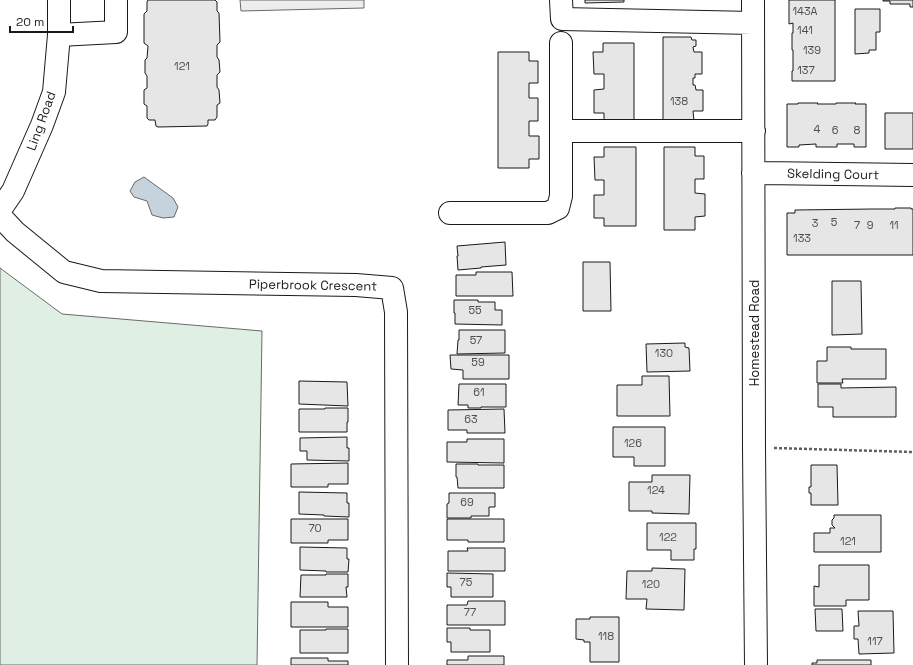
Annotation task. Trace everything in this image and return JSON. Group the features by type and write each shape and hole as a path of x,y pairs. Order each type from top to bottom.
{"street":[{"name":"Ling Road","path":"0,210 13,191 42,125 54,92 59,36 59,0"},
{"path":"59,36 116,32 116,0"},
{"path":"561,0 562,19 753,23"},
{"name":"Homestead Road","path":"753,0 756,665"},
{"path":"450,213 548,213 558,208 561,196 561,44"},
{"path":"561,131 754,131"},
{"name":"Skelding Court","path":"753,173 913,175"},
{"name":"Piperbrook Crescent","path":"0,216 15,232 64,272 101,281 392,288 396,312 398,665"}],"path":[{"path":"754,448 913,452"}],"green space":[{"path":"0,268 62,314 262,331 257,665 0,665"}],"shaded area":[{"path":"240,0 364,0 364,8 241,11"},
{"path":"144,177 173,198 178,207 174,217 163,218 152,215 147,201 134,197 130,191 135,182"}],"building":[{"path":"148,0 215,0 217,2 220,42 217,45 217,57 219,60 220,72 217,75 217,87 219,90 220,103 217,105 217,117 215,120 208,120 207,126 158,127 156,126 155,120 149,120 147,118 147,106 144,104 144,90 147,88 145,60 147,58 148,46 144,43 144,14 147,11"},
{"path":"585,0 624,0 624,2 585,3"},
{"path":"789,0 835,0 835,81 792,81 793,23 789,24"},
{"path":"883,0 913,0 913,7 910,7 910,4 890,4 890,1"},
{"path":"855,9 880,9 880,32 876,32 876,50 869,50 869,53 855,54"},
{"path":"663,37 691,37 692,40 696,40 696,46 693,47 694,52 702,52 702,74 695,74 695,78 693,78 693,85 695,85 696,90 703,90 703,111 693,111 694,121 663,121"},
{"path":"603,43 634,43 634,122 604,122 604,113 594,113 594,90 604,89 604,74 594,74 593,52 603,52"},
{"path":"498,52 529,52 529,61 538,61 538,83 529,83 529,98 538,98 538,121 529,121 529,136 539,136 539,159 529,159 529,168 498,168"},
{"path":"787,104 866,104 866,147 854,147 854,144 837,144 837,147 816,147 816,144 799,145 799,147 787,147"},
{"path":"885,113 913,113 913,149 885,149"},
{"path":"604,147 636,147 636,226 604,226 604,218 594,218 594,195 604,195 604,180 595,180 594,157 604,157"},
{"path":"664,147 695,147 695,156 704,156 704,179 695,179 695,193 705,194 705,216 695,217 695,230 664,230"},
{"path":"913,209 913,255 787,255 787,213 795,213 795,210"},
{"path":"505,242 506,265 458,270 457,246"},
{"path":"583,262 610,262 611,311 583,311"},
{"path":"476,272 512,272 513,296 456,296 456,275 476,275"},
{"path":"832,281 861,281 862,334 832,335"},
{"path":"454,300 495,302 495,310 502,310 502,325 455,324"},
{"path":"459,330 505,330 505,353 457,354"},
{"path":"685,343 685,347 689,348 690,371 647,372 646,344"},
{"path":"827,347 886,349 886,379 842,379 843,383 817,383 817,361 827,361"},
{"path":"450,355 509,355 509,379 463,379 463,370 451,369"},
{"path":"642,376 669,376 670,416 617,416 617,385 642,385"},
{"path":"299,381 347,382 348,406 299,404"},
{"path":"459,384 506,384 506,407 468,408 468,405 458,405"},
{"path":"818,384 841,384 841,388 896,387 896,417 833,417 833,407 818,407"},
{"path":"348,408 347,432 299,432 299,409"},
{"path":"504,409 505,433 467,433 467,430 448,430 448,410"},
{"path":"613,427 665,427 665,466 634,466 634,457 613,457"},
{"path":"347,437 349,461 307,460 307,451 300,451 300,438"},
{"path":"467,439 504,439 504,463 447,462 447,442 467,442"},
{"path":"348,463 348,484 328,484 328,487 291,487 291,464"},
{"path":"456,464 504,465 504,488 458,488"},
{"path":"811,465 837,465 838,505 811,505 811,493 809,493 809,487 811,487"},
{"path":"652,475 690,475 689,514 629,511 629,482 652,482"},
{"path":"299,492 347,493 349,517 299,514"},
{"path":"449,493 495,493 495,507 489,507 489,516 447,518"},
{"path":"834,515 881,515 881,552 814,552 814,533 830,533 830,528 835,528 832,525"},
{"path":"291,519 348,519 348,540 328,540 328,543 291,543"},
{"path":"447,519 504,519 504,542 468,542 468,540 447,540"},
{"path":"647,523 696,523 696,549 694,549 694,560 671,560 671,550 647,550"},
{"path":"300,547 347,548 347,559 349,559 348,572 300,570"},
{"path":"467,548 505,548 505,571 448,571 448,551 468,551"},
{"path":"819,565 869,565 869,600 846,600 846,606 814,606 814,586 819,587"},
{"path":"652,568 685,569 684,610 646,609 647,599 626,599 627,571 652,571"},
{"path":"447,573 493,574 493,597 451,597 451,587 447,587"},
{"path":"348,574 348,587 346,587 347,597 300,597 301,575"},
{"path":"468,601 505,601 505,625 447,625 447,605 467,605"},
{"path":"291,602 328,602 328,607 348,607 348,627 291,627"},
{"path":"815,609 842,609 843,631 816,631"},
{"path":"858,611 893,611 894,653 859,654 858,639 854,639 854,626 859,626"},
{"path":"590,617 619,617 619,662 590,662 590,642 584,642 584,640 576,639 576,619 590,619"},
{"path":"447,628 490,630 490,652 451,652 451,642 447,642"},
{"path":"348,629 348,653 300,653 300,630"},
{"path":"468,656 504,656 504,665 447,665 447,660 468,660"},
{"path":"291,658 328,658 328,661 348,661 348,665 291,665"},
{"path":"817,660 871,660 871,665 812,665 812,663 817,663"}]}
